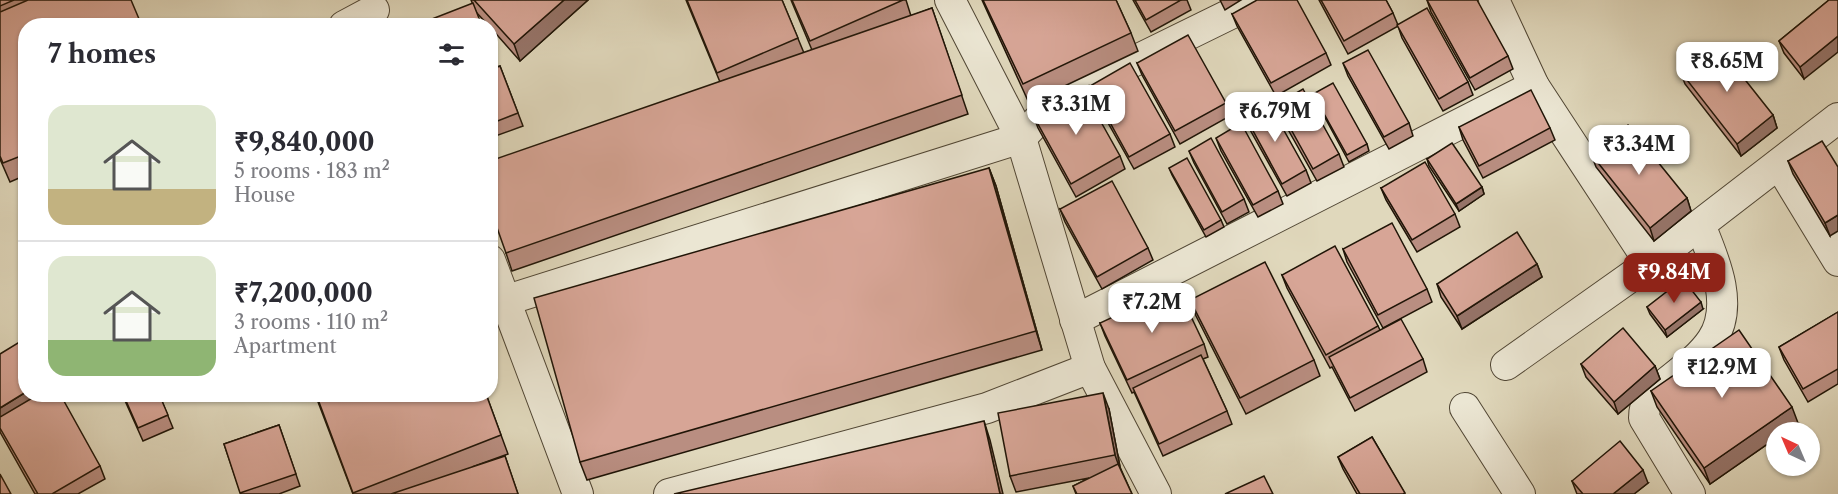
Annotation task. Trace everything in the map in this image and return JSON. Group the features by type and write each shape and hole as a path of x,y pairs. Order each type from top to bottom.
{"street":[{"path":"950,0 1021,138 1090,368 1156,494"},
{"path":"507,300 1021,138 1059,98 1259,0"},
{"path":"1494,0 1534,86 1650,263"},
{"path":"1075,320 1534,86"},
{"path":"1506,365 1650,263 1838,118"},
{"path":"1779,164 1838,261"},
{"path":"1690,494 1644,418 1644,409 1651,396 1692,362 1712,340 1721,322 1718,266 1700,225"},
{"path":"498,279 578,494"},
{"path":"669,494 987,408 1090,368"},
{"path":"1465,408 1520,494"}],"building":[{"path":"0,0 14,0 0,6"},
{"path":"28,0 131,0 139,18 18,18 18,157 3,163 0,156 0,12"},
{"path":"474,0 564,0 514,44 498,26 498,18 490,18"},
{"path":"687,0 782,0 798,38 717,73"},
{"path":"792,0 903,0 810,41"},
{"path":"983,0 1116,0 1131,33 1023,84"},
{"path":"1135,0 1181,0 1146,20"},
{"path":"1257,0 1297,0 1326,53 1271,83 1232,14"},
{"path":"1321,0 1386,0 1393,13 1344,41"},
{"path":"1427,0 1477,0 1508,56 1470,78"},
{"path":"1829,0 1838,0 1838,36 1800,67 1779,41"},
{"path":"473,3 479,18 435,18"},
{"path":"932,8 962,95 506,253 498,230 498,158"},
{"path":"1427,8 1468,82 1439,99 1397,25"},
{"path":"1188,35 1226,103 1175,131 1137,63"},
{"path":"1716,43 1773,115 1737,144 1680,71"},
{"path":"1368,50 1409,123 1384,137 1343,63"},
{"path":"1130,63 1170,134 1129,157 1090,86"},
{"path":"500,66 518,113 498,121 498,67"},
{"path":"1333,83 1367,144 1347,155 1313,94"},
{"path":"1082,88 1120,156 1071,184 1033,115"},
{"path":"1303,89 1339,154 1313,169 1277,104"},
{"path":"1531,90 1550,128 1479,166 1459,127"},
{"path":"1268,102 1306,170 1282,184 1245,116"},
{"path":"1241,123 1278,191 1253,205 1216,138"},
{"path":"1628,125 1687,198 1650,228 1591,154"},
{"path":"1211,138 1244,199 1222,212 1189,151"},
{"path":"1822,141 1838,167 1838,215 1825,223 1788,161"},
{"path":"1452,143 1482,187 1456,204 1427,159"},
{"path":"1187,158 1221,220 1204,230 1169,168"},
{"path":"1425,162 1455,214 1412,240 1381,188"},
{"path":"989,168 1036,331 580,462 534,298"},
{"path":"1112,181 1148,248 1097,277 1060,209"},
{"path":"1392,223 1427,289 1378,315 1343,249"},
{"path":"1517,232 1537,264 1457,316 1437,284"},
{"path":"1335,246 1378,326 1326,355 1282,275"},
{"path":"1265,262 1314,360 1240,398 1190,300"},
{"path":"1683,279 1701,302 1665,330 1647,307"},
{"path":"1177,287 1204,344 1127,380 1100,323"},
{"path":"1838,312 1838,369 1803,389 1779,347"},
{"path":"1401,319 1423,359 1350,398 1329,357"},
{"path":"1623,328 1655,366 1614,402 1581,364"},
{"path":"1739,330 1792,407 1770,422 1766,422 1766,425 1704,468 1651,391"},
{"path":"18,343 18,397 0,408 0,354"},
{"path":"1201,355 1227,411 1159,444 1133,388"},
{"path":"1103,393 1115,455 1010,476 998,413"},
{"path":"25,402 64,402 100,466 52,494 38,494 0,428 0,417"},
{"path":"127,402 162,402 168,415 138,428"},
{"path":"319,402 489,402 501,435 353,493"},
{"path":"984,421 1000,494 674,494"},
{"path":"279,425 296,474 240,493 224,444"},
{"path":"1372,437 1405,493 1360,494 1338,457"},
{"path":"1620,441 1643,470 1613,494 1583,494 1572,481"},
{"path":"505,456 518,494 391,494"},
{"path":"1118,464 1132,494 1077,494 1073,486"},
{"path":"0,474 11,494 0,494"},
{"path":"1264,476 1273,494 1225,494"}]}
